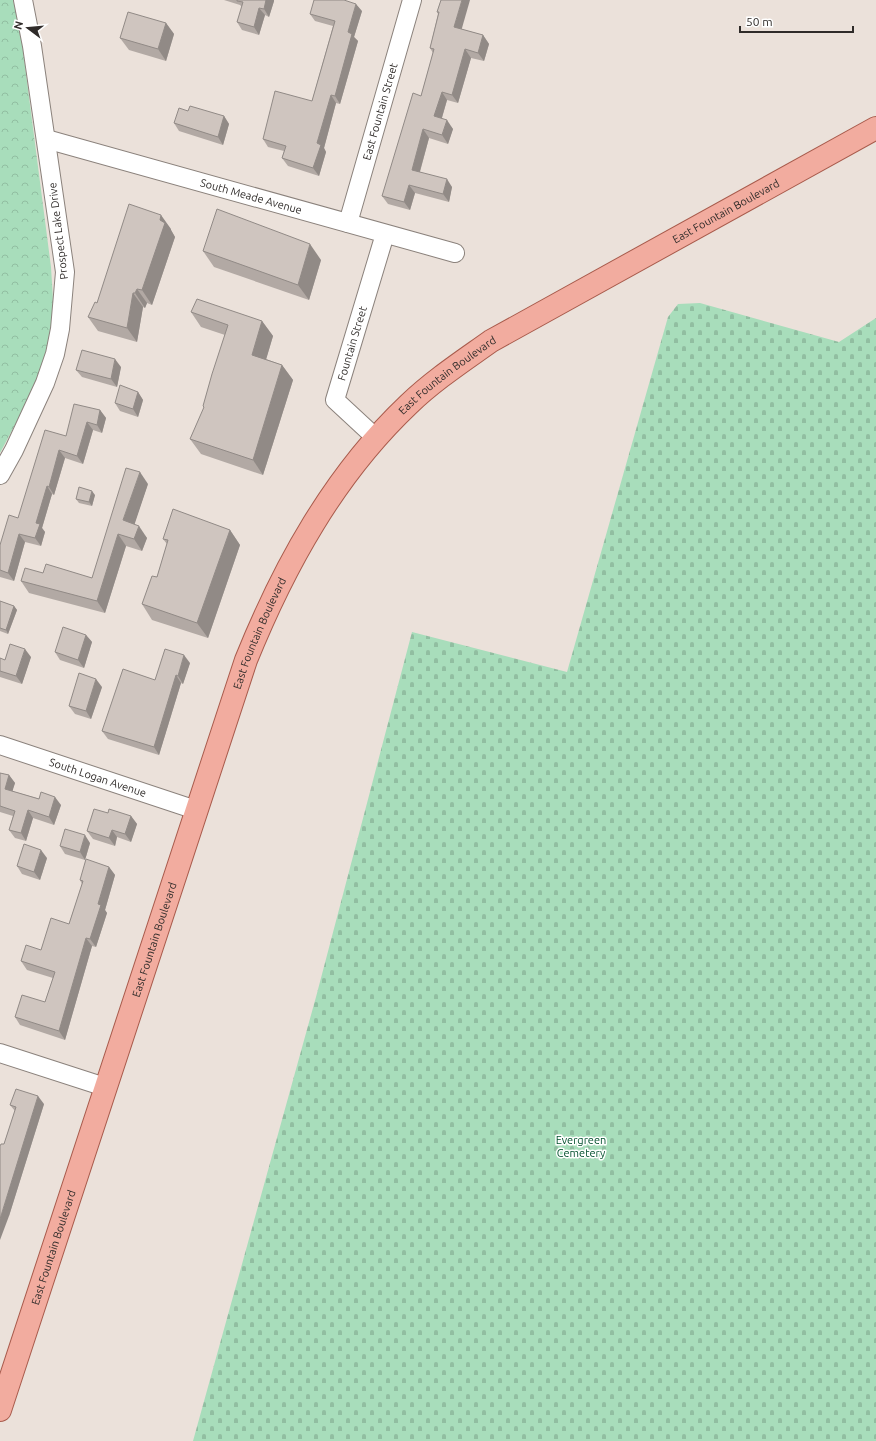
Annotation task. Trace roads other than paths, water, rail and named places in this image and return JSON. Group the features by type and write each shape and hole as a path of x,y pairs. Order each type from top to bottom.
{"main road":[{"name":"East Fountain Boulevard","path":"0,1410 6,1368 105,1087 246,660 281,579 311,527 340,483 376,438 409,404 456,365 491,342 876,128"}],"street":[{"name":"Prospect Lake Drive","path":"0,475 14,450 45,383 55,354 60,329 65,272 32,46 23,0"},
{"name":"East Fountain Street","path":"348,223 412,0"},
{"name":"South Meade Avenue","path":"46,139 455,253"},
{"name":"Fountain Street","path":"376,438 335,400 386,234"},
{"name":"South Logan Avenue","path":"0,745 196,810"},
{"path":"0,1053 105,1087"}],"park label":[{"name":"Evergreen Cemetery","path":"581,1146"}]}
